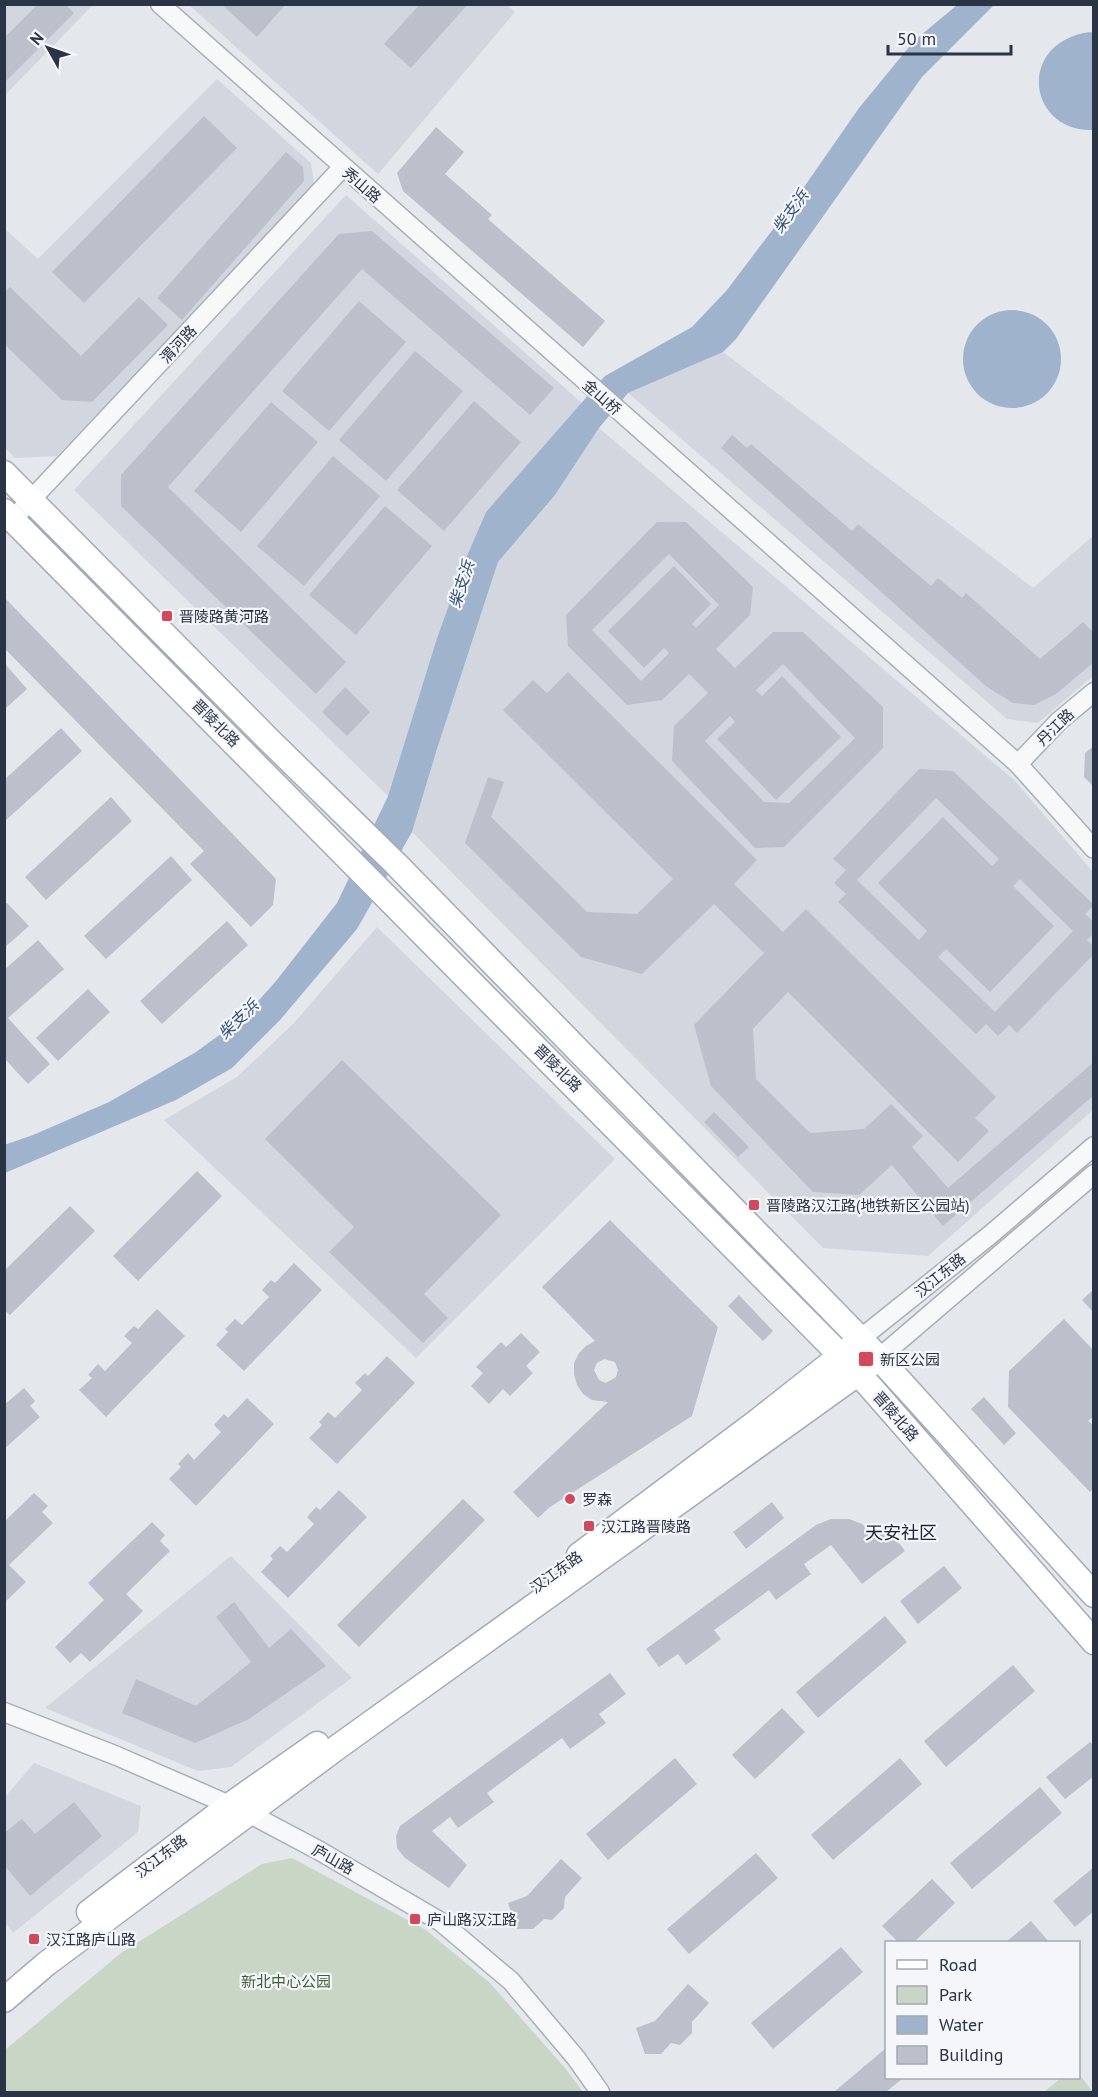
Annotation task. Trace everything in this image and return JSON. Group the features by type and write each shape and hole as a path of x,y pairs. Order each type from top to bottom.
{"main road":[{"name":"晋陵北路","path":"4,473 396,864 879,1358 1094,1595"},
{"name":"晋陵北路","path":"9,515 841,1355 1094,1642"},
{"name":"汉江东路","path":"4,2000 240,1809 759,1420 860,1339"},
{"name":"汉江东路","path":"4,1980 109,1897 339,1746 879,1358"}],"street":[{"name":"秀山路","path":"160,4 565,364"},
{"name":"渭河路","path":"9,515 31,500 342,168"},
{"name":"金山桥","path":"565,364 1018,764 1094,849"},
{"name":"丹江路","path":"1018,764 1059,721 1094,692"},
{"name":"汉江东路","path":"860,1339 990,1235 1094,1146"},
{"name":"汉江东路","path":"879,1358 1094,1174"},
{"name":"庐山路","path":"4,1712 117,1756 240,1809 324,1854 441,1922 511,1981 576,2058 600,2092"}],"shaded area":[{"path":"506,4 515,12 378,174 189,5"},
{"path":"5,5 93,5 5,95"},
{"path":"217,79 311,163 314,184 57,456 15,458 5,448 4,228 38,259"},
{"path":"346,195 582,403 486,512 466,558 437,638 388,796 74,490"},
{"path":"723,352 1033,588 1093,536 1093,676 1038,723 1007,719 628,393"},
{"path":"599,428 1014,780 1093,872 1093,1110 928,1256 823,1248 412,832 498,562 555,495"},
{"path":"377,927 615,1159 416,1358 164,1120 237,1077 295,1022"},
{"path":"231,1556 352,1678 231,1767 198,1771 45,1708"},
{"path":"34,1763 141,1806 138,1832 13,1933 5,1922 5,1797"}],"green space":[{"name":"新北中心公园","path":"292,1858 426,1930 490,1983 565,2068 583,2092 5,2092 5,2050 121,1953 262,1864"},
{"path":"1080,2075 1093,2092 1044,2092 1060,2079 1080,2079"}],"water":[{"name":"柴支浜","path":"957,5 994,5 922,77 736,339 723,352 628,393 599,428 555,495 498,562 412,832 357,929 280,1020 232,1068 176,1100 5,1173 4,1145 109,1102 196,1052 244,1017 276,981 337,903 388,796 437,638 466,558 486,512 605,376 692,327 727,290 795,200 859,108 914,41"},
{"path":"1090,32 1094,33 1093,130 1071,127 1054,117 1044,103 1039,86 1041,68 1050,52 1066,39"},
{"path":"1012,310 1031,314 1046,325 1057,340 1061,359 1057,378 1046,393 1031,404 1012,408 993,404 978,393 967,378 963,359 967,340 978,325 993,314"}],"building":[{"path":"38,4 65,4 74,13 4,83 4,38"},
{"path":"221,4 286,4 257,37"},
{"path":"420,4 468,4 411,68 384,44"},
{"path":"204,116 237,148 84,303 52,272"},
{"path":"436,127 464,152 445,174 492,215 488,219 605,321 583,347 403,191 397,173"},
{"path":"286,152 303,167 304,181 182,320 157,298"},
{"path":"372,231 554,388 530,415 362,269 168,487 346,662 316,694 121,506 121,475 339,234"},
{"path":"10,287 81,356 139,297 168,325 92,402 62,400 4,344 4,292"},
{"path":"359,301 406,342 329,431 282,391"},
{"path":"415,351 463,391 386,481 339,440"},
{"path":"474,401 521,442 444,531 397,490"},
{"path":"271,402 318,442 241,532 194,491"},
{"path":"732,435 747,448 751,444 852,531 858,524 931,586 938,578 962,598 966,593 1040,659 1083,622 1094,633 1094,662 1056,694 1034,705 1013,703 987,687 721,448"},
{"path":"333,456 380,496 304,586 257,546"},
{"path":"385,506 432,546 356,635 309,595"},
{"path":"657,522 686,522 753,587 750,615 716,649 735,668 773,632 803,632 883,707 883,748 784,847 755,848 672,761 674,726 708,693 689,674 662,700 627,705 568,646 566,615","holes":["669,554 719,605 696,628 692,624 711,604 674,566 608,631 644,668 664,648 669,653 641,681 592,630","783,664 855,738 789,803 764,802 705,741 730,716 735,722 717,739 776,800 841,737 782,676 762,696 756,690"]},
{"path":"4,597 276,879 273,905 251,927 190,864 204,851 4,648"},
{"path":"5,666 27,689 5,709"},
{"path":"568,672 757,860 734,884 783,932 806,909 996,1097 975,1118 989,1131 958,1162 788,992 753,1029 756,1079 810,1133 864,1129 891,1104 923,1136 912,1147 948,1188 1094,1062 1094,1095 943,1226 892,1165 859,1195 813,1192 711,1086 694,1025 764,953 714,904 642,974 581,957 465,843 488,777 504,782 491,817 587,912 637,914 673,879 503,710 533,680 547,693"},
{"path":"345,687 370,712 347,736 322,712"},
{"path":"61,728 82,751 4,822 4,780"},
{"path":"1094,746 1094,787 1084,777 1085,753"},
{"path":"919,769 953,771 1094,905 1085,914 1094,922 1094,933 1087,940 1094,947 1094,954 1017,1033 1009,1025 998,1036 986,1024 976,1034 838,902 846,894 834,883 846,870 833,859","holes":["936,798 999,859 992,866 943,817 878,883 927,931 919,940 857,880","1020,879 1073,931 995,1012 938,957 946,949 990,992 1054,926 1013,886"]},
{"path":"111,797 132,821 46,900 25,877"},
{"path":"171,856 192,880 106,959 84,936"},
{"path":"7,903 29,926 4,948 4,905"},
{"path":"227,921 248,945 162,1024 140,1001"},
{"path":"38,940 64,969 8,1018 50,1064 28,1084 4,1058 4,970"},
{"path":"88,989 110,1012 58,1061 36,1038"},
{"path":"342,1060 501,1215 424,1294 448,1318 423,1343 329,1252 354,1227 265,1139"},
{"path":"714,1112 749,1147 738,1157 704,1122"},
{"path":"197,1171 222,1196 138,1281 113,1256"},
{"path":"70,1206 95,1231 10,1315 4,1310 4,1271"},
{"path":"610,1220 718,1327 692,1416 550,1507 538,1518 513,1492 608,1402 592,1400 583,1394 574,1374 574,1363 579,1353 595,1341 542,1287","holes":["604,1359 615,1362 618,1370 616,1377 606,1383 599,1380 594,1370 597,1363"]},
{"path":"294,1263 322,1290 244,1371 216,1345 228,1332 225,1329 235,1319 242,1325 269,1297 262,1290 271,1280 275,1283"},
{"path":"1094,1289 1094,1313 1082,1300"},
{"path":"739,1295 773,1331 763,1341 728,1306"},
{"path":"157,1309 185,1336 106,1417 79,1390 92,1378 88,1375 98,1364 105,1371 132,1343 124,1336 134,1326 138,1329"},
{"path":"1064,1319 1094,1351 1094,1416 1088,1421 1094,1426 1094,1488 1090,1492 1008,1407 1009,1371"},
{"path":"521,1333 540,1352 526,1366 533,1373 510,1396 503,1389 489,1404 471,1386 483,1373 476,1367 501,1342 506,1347"},
{"path":"387,1356 415,1383 337,1464 309,1438 322,1425 319,1422 328,1412 335,1418 362,1390 355,1383 365,1373 368,1376"},
{"path":"24,1388 35,1401 30,1406 40,1417 4,1449 4,1405"},
{"path":"984,1397 1016,1433 1004,1445 971,1409"},
{"path":"247,1398 274,1424 196,1506 169,1479 181,1467 178,1464 188,1453 194,1460 221,1432 214,1425 224,1414 228,1418"},
{"path":"339,1490 367,1517 288,1598 261,1572 273,1559 270,1556 280,1546 287,1552 314,1524 307,1517 316,1507 320,1510"},
{"path":"34,1493 48,1506 42,1512 53,1523 9,1565 26,1582 5,1602 5,1521"},
{"path":"463,1499 485,1520 359,1647 337,1625"},
{"path":"772,1502 784,1518 746,1549 733,1532"},
{"path":"831,1519 849,1519 862,1524 875,1535 886,1526 905,1551 862,1584 831,1545 804,1564 811,1574 776,1600 769,1590 714,1630 721,1639 686,1665 678,1654 659,1667 646,1649 816,1525"},
{"path":"152,1522 165,1535 160,1541 170,1551 126,1594 143,1611 90,1662 81,1653 70,1663 55,1647 104,1600 88,1583"},
{"path":"944,1566 962,1588 918,1624 900,1601"},
{"path":"234,1602 269,1648 291,1629 326,1666 249,1719 195,1743 122,1713 136,1679 196,1706 251,1662 216,1617"},
{"path":"885,1616 907,1642 818,1718 796,1692"},
{"path":"1013,1665 1035,1691 946,1767 924,1741"},
{"path":"610,1673 626,1694 599,1714 606,1723 570,1749 562,1738 487,1793 494,1802 458,1828 450,1817 432,1831 467,1865 449,1888 405,1858 397,1848 396,1836 400,1826"},
{"path":"782,1708 805,1732 755,1779 732,1755"},
{"path":"1090,1742 1094,1746 1094,1776 1065,1799 1046,1777"},
{"path":"675,1758 697,1784 608,1860 586,1834"},
{"path":"900,1758 922,1784 833,1860 811,1835"},
{"path":"1040,1787 1062,1813 972,1889 950,1863"},
{"path":"74,1802 102,1836 30,1896 4,1865 4,1833 22,1819 35,1834"},
{"path":"756,1853 778,1878 689,1954 667,1929"},
{"path":"561,1859 582,1878 565,1897 564,1908 552,1920 544,1919 533,1929 517,1929 508,1903 527,1896"},
{"path":"1094,1867 1094,1911 1075,1927 1053,1901"},
{"path":"932,1879 955,1903 915,1941 897,1941 882,1926"},
{"path":"1031,1921 1048,1941 1007,1941"},
{"path":"841,1947 863,1972 773,2049 751,2023"},
{"path":"688,1984 709,2003 692,2022 692,2033 680,2045 671,2043 661,2054 645,2054 636,2028 655,2021"},
{"path":"885,2049 885,2079 902,2079 886,2092 834,2092"}],"place":[{"name":"晋陵路黄河路","path":"167,616"},
{"name":"晋陵路汉江路(地铁新区公园站)","path":"754,1205"},
{"name":"新区公园","path":"866,1359"},
{"name":"罗森","path":"570,1499"},
{"name":"汉江路晋陵路","path":"589,1526"},
{"name":"庐山路汉江路","path":"415,1919"},
{"name":"汉江路庐山路","path":"34,1939"}],"district":[{"name":"天安社区","path":"901,1532"}]}
